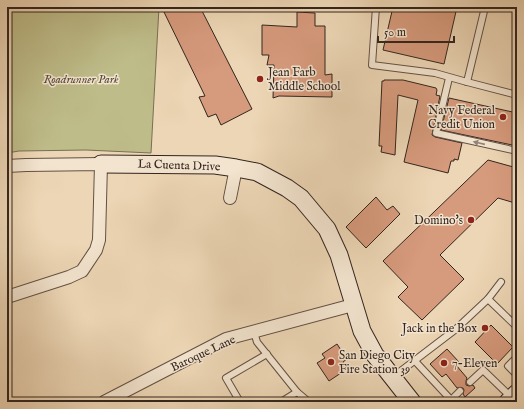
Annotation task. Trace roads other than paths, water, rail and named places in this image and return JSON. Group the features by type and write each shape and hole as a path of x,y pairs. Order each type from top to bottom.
{"street":[{"name":"La Cuenta Drive","path":"7,166 101,164 215,165 257,172 287,188 301,198 327,229 339,255 362,331 375,355 412,402"},
{"path":"7,297 69,277 82,271 96,250 99,240 101,164"},
{"path":"230,198 236,168"},
{"name":"Baroque Lane","path":"104,402 126,397 226,339 353,305"}],"lane":[{"path":"376,7 372,65 436,74 517,95"},
{"path":"467,82 485,7"},
{"path":"449,78 436,133 517,151"},
{"path":"392,377 456,329 488,299 500,282"},
{"path":"488,299 517,326"},
{"path":"254,332 257,342 296,392 309,402"},
{"path":"240,402 226,378 267,354"},
{"path":"517,357 508,366 517,375"},
{"path":"414,360 451,401 460,391"},
{"path":"470,382 483,370 512,397"},
{"path":"281,402 296,392"}],"place":[{"name":"Jean Farb Middle School","path":"260,79"},
{"name":"Navy Federal Credit Union","path":"503,117"},
{"name":"Domino's","path":"471,220"},
{"name":"Jack in the Box","path":"485,328"},
{"name":"San Diego City Fire Station 39","path":"331,362"},
{"name":"7-Eleven","path":"444,363"}],"park label":[{"name":"Roadrunner Park","path":"81,79"}]}
